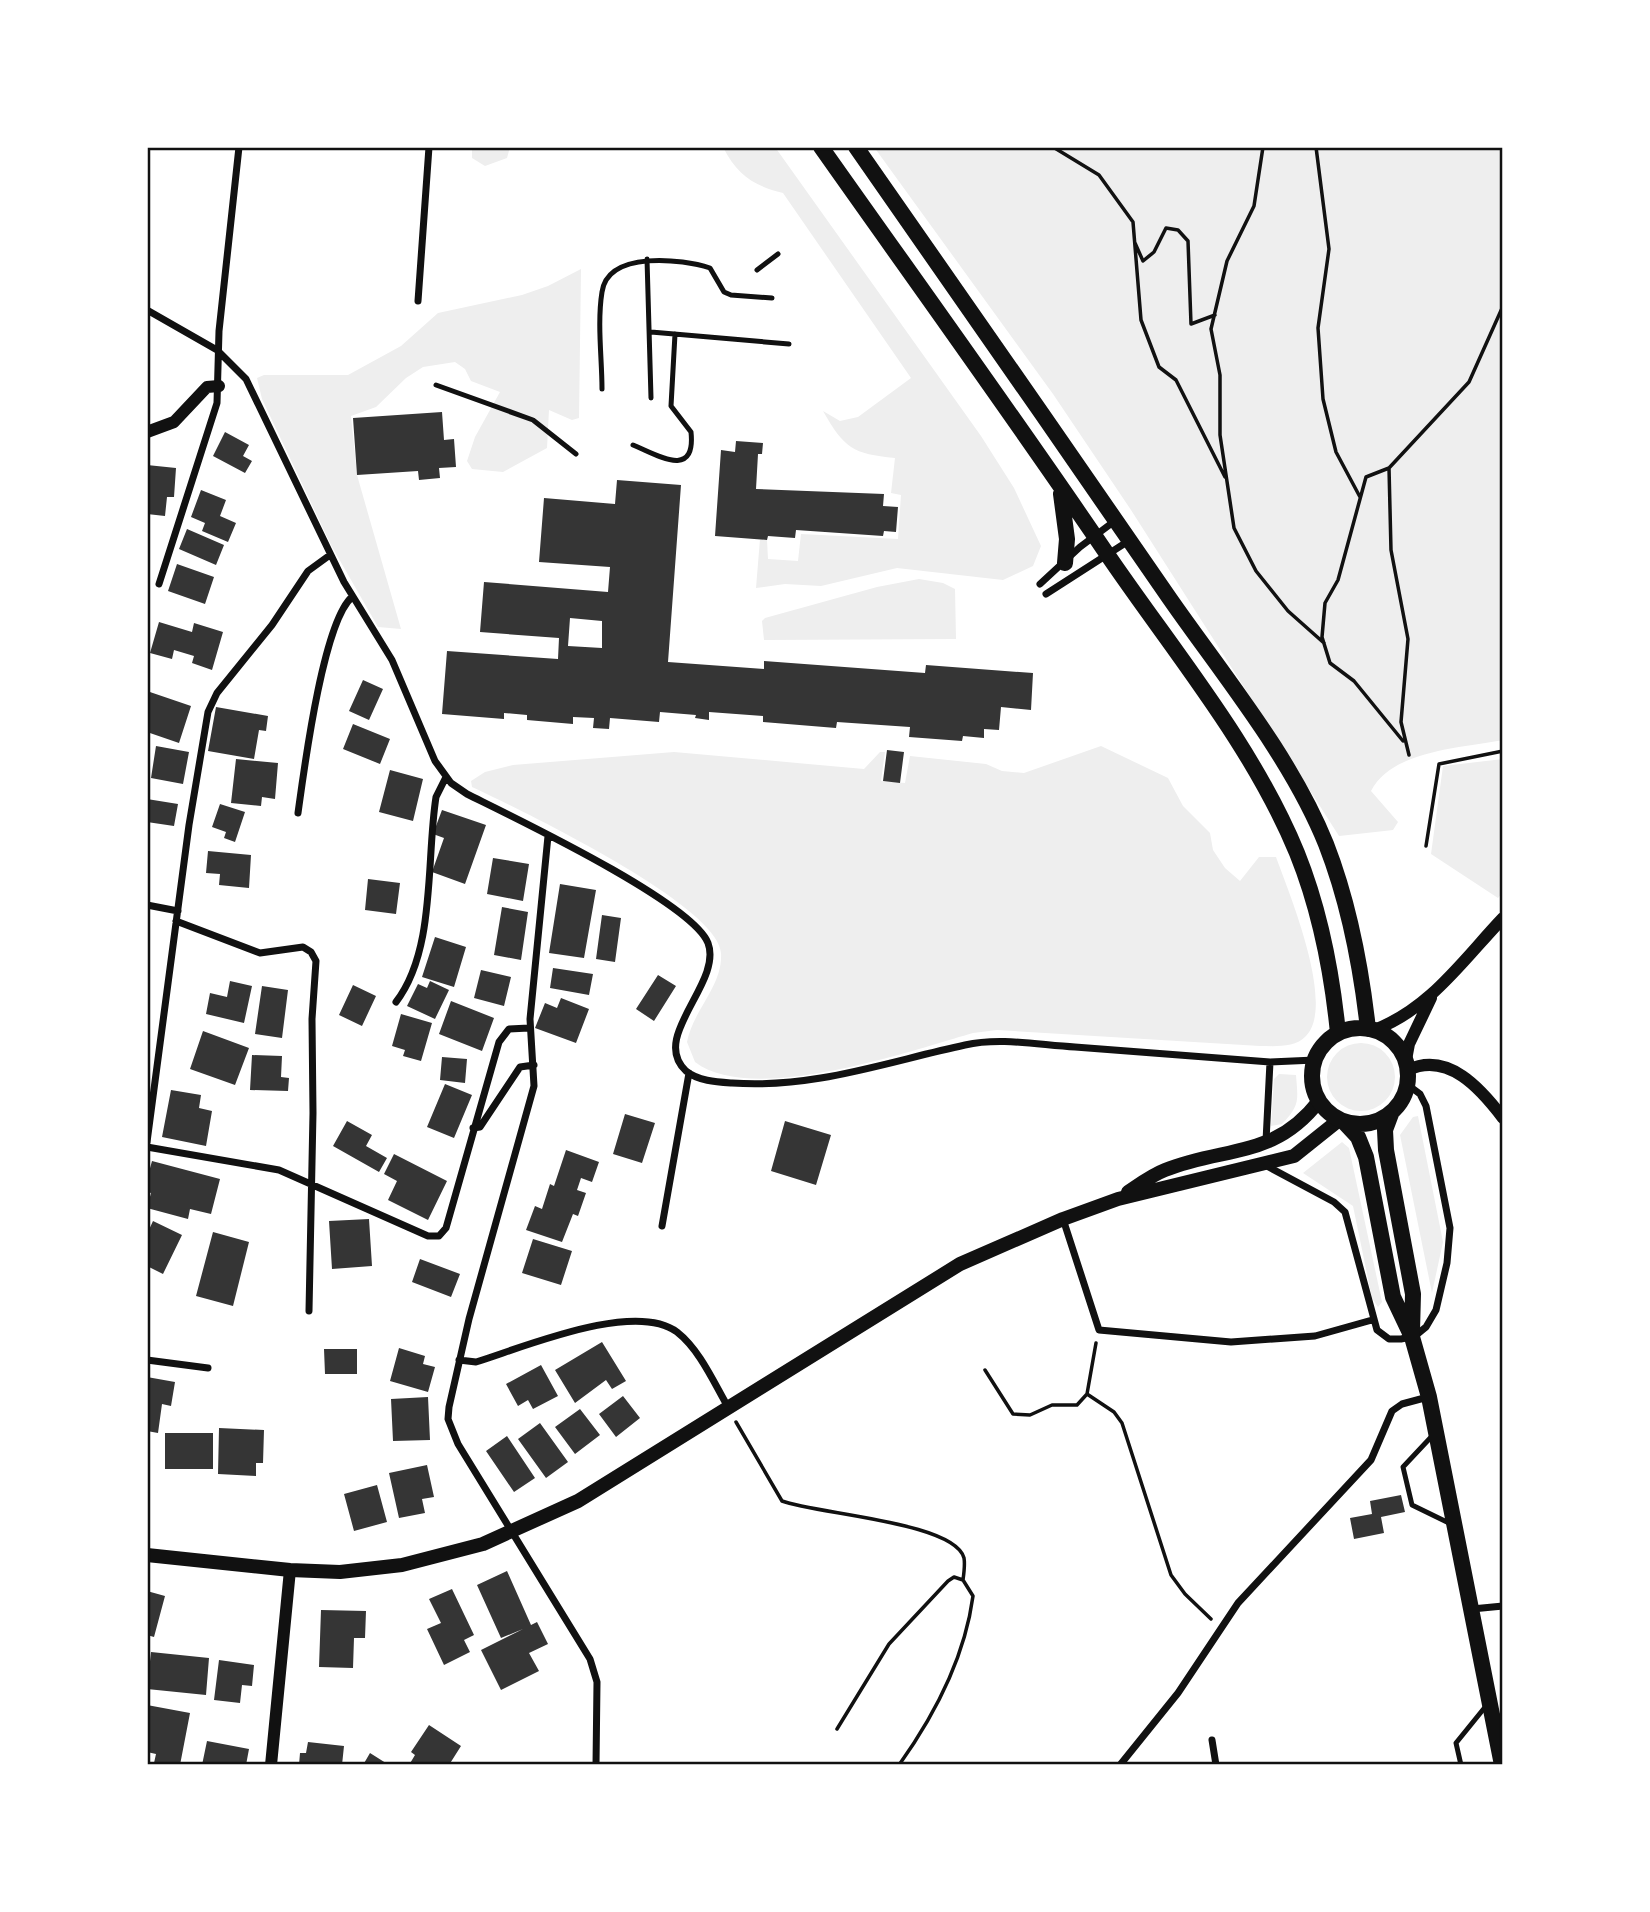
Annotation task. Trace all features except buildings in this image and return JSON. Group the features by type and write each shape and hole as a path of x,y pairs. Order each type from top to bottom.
{"main road":[{"path":"821,147 1225,725 1279,815 1312,897 1333,985 1338,1033"},
{"path":"856,147 1280,758 1305,800 1325,843 1341,888 1363,981 1371,1029"},
{"path":"1059,485 1068,539 1065,563"},
{"path":"1412,1337 1413,1294 1386,1150 1385,1130 1391,1114 1402,1101 1407,1071 1394,1041 1371,1029 1338,1033 1328,1040 1315,1060 1312,1081 1319,1101 1358,1137 1366,1157 1393,1297 1412,1337 1429,1397 1502,1765"},
{"path":"1118,1199 1163,1170 1266,1143 1289,1133 1319,1101"},
{"path":"147,1555 290,1570 340,1572 384,1569 461,1550 512,1532 578,1502 944,1273 1063,1219 1118,1199 1264,1165 1297,1154 1342,1121 1367,1124 1391,1114"}],"street":[{"path":"159,584 213,418 219,386 217,350 239,147"},
{"path":"418,301 429,147"},
{"path":"147,310 217,350 251,388 330,555 352,597 392,660 426,745 446,777 467,794 653,895 693,925 707,942 707,970 676,1040 680,1061 689,1073 723,1082 759,1085 806,1082 989,1042 1270,1062 1315,1060"},
{"path":"149,430 174,422 207,387 219,386"},
{"path":"1040,584 1116,520"},
{"path":"1046,594 1130,540"},
{"path":"330,555 312,565 272,625 213,702 197,766 147,1144 253,1163 312,1183 429,1236 439,1236 446,1228 501,1037 512,1028 529,1028"},
{"path":"299,813 312,716 339,616 352,597"},
{"path":"396,1002 411,979 420,945 436,797 446,777"},
{"path":"548,836 529,1028 534,1087 459,1360 448,1413 450,1426 512,1532 581,1641 595,1671 596,1765"},
{"path":"147,905 178,911"},
{"path":"1371,1029 1412,1011 1433,995 1503,918"},
{"path":"176,921 260,953 298,946 314,956 310,1311"},
{"path":"1264,1165 1334,1202 1345,1212 1372,1320 1383,1336 1395,1339 1412,1337 1426,1327 1436,1310 1450,1241 1426,1106 1407,1071 1409,1044 1433,995"},
{"path":"1266,1143 1270,1062"},
{"path":"473,1128 480,1127 517,1069 524,1064 534,1065"},
{"path":"1407,1071 1425,1064 1452,1070 1474,1085 1503,1118"},
{"path":"662,1226 689,1073"},
{"path":"1063,1219 1099,1330 1231,1342 1315,1336 1372,1320"},
{"path":"459,1360 475,1362 594,1325 623,1322 655,1324 672,1329 688,1343 729,1407"},
{"path":"147,1360 208,1368"},
{"path":"1120,1765 1178,1693 1221,1627 1270,1566 1371,1460 1392,1411 1429,1397"},
{"path":"271,1765 290,1570"},
{"path":"1472,1609 1503,1606"},
{"path":"1212,1740 1216,1765"}],"lane":[{"path":"757,270 778,254"},
{"path":"602,390 602,291 615,273 647,259 698,264 710,268 724,292 731,295 772,298"},
{"path":"647,259 651,398"},
{"path":"651,332 789,344"},
{"path":"633,445 674,462 683,460 689,453 691,432 671,406 675,334"},
{"path":"436,385 533,420 576,454"},
{"path":"1436,1433 1403,1467 1412,1505 1453,1525"},
{"path":"1461,1765 1456,1743 1489,1702"}],"path":[{"path":"1053,147 1099,175 1133,222 1141,320 1159,366 1177,380 1200,433 1226,479"},
{"path":"1263,147 1254,206 1227,261 1211,329 1220,375 1220,435 1234,528 1256,570 1288,611 1324,643"},
{"path":"1317,147 1329,249 1318,328 1323,399 1336,452 1360,497"},
{"path":"1133,240 1143,261 1154,252 1166,229 1178,230 1188,241 1191,324 1214,315"},
{"path":"1404,742 1354,681 1330,663 1324,643 1325,603 1338,580 1366,477 1389,467 1469,382 1503,306"},
{"path":"1389,467 1391,550 1408,639 1401,722 1409,755"},
{"path":"1426,846 1439,764 1503,751"},
{"path":"985,1370 1013,1414 1030,1415 1052,1405 1077,1405 1087,1394 1099,1330"},
{"path":"1087,1394 1114,1412 1127,1433 1166,1558 1177,1584 1221,1627"},
{"path":"729,1407 782,1501 933,1534 950,1542 964,1557 963,1580 973,1596 962,1644 924,1728 899,1765"},
{"path":"837,1729 889,1644 948,1581 954,1577 963,1580"}],"shaded area":[{"path":"472,147 510,147 507,158 485,166 472,158"},
{"path":"723,147 775,147 981,436 1014,488 1041,546 1033,566 1003,580 897,568 821,586 785,584 756,588 760,539 767,540 768,559 798,561 801,534 898,539 901,495 891,493 895,458 869,454 851,447 837,433 823,411 840,421 858,417 911,378 783,193 763,187 747,178 734,165"},
{"path":"874,147 1503,147 1503,740 1429,753 1395,767 1381,777 1371,791 1398,822 1393,830 1339,836 1131,510 1053,394"},
{"path":"581,269 579,418 572,420 549,410 547,448 503,472 472,469 467,461 475,437 500,392 471,381 465,369 455,362 423,367 406,378 376,407 351,416 357,475 401,629 378,627 331,545 262,399 257,378 264,375 348,375 401,346 438,313 522,295 548,286"},
{"path":"919,579 943,583 955,589 956,639 764,640 762,621 765,618 877,587"},
{"path":"1101,746 1168,778 1183,806 1210,833 1213,850 1225,868 1240,881 1259,857 1276,857 1299,921 1313,975 1316,1000 1314,1021 1301,1040 1284,1045 1260,1046 997,1030 973,1033 832,1071 754,1079 721,1074 695,1062 687,1042 695,1019 713,987 720,965 721,953 712,933 688,910 653,885 570,836 472,787 471,781 485,772 513,765 674,752 864,769 880,752 885,752 881,781 905,783 910,756 986,764 1002,771 1024,773"},
{"path":"1503,759 1503,892 1498,898 1431,854 1443,766"},
{"path":"1354,1043 1368,1043 1380,1048 1390,1058 1395,1077 1390,1096 1380,1106 1368,1111 1354,1111 1342,1106 1332,1096 1327,1084 1327,1070 1332,1058 1342,1048"},
{"path":"1279,1074 1296,1075 1296,1102 1282,1124 1271,1126 1274,1079"},
{"path":"1418,1116 1443,1242 1432,1293 1400,1135 1413,1117"},
{"path":"1342,1142 1349,1148 1382,1302 1378,1307 1372,1298 1353,1206 1303,1173"}]}
